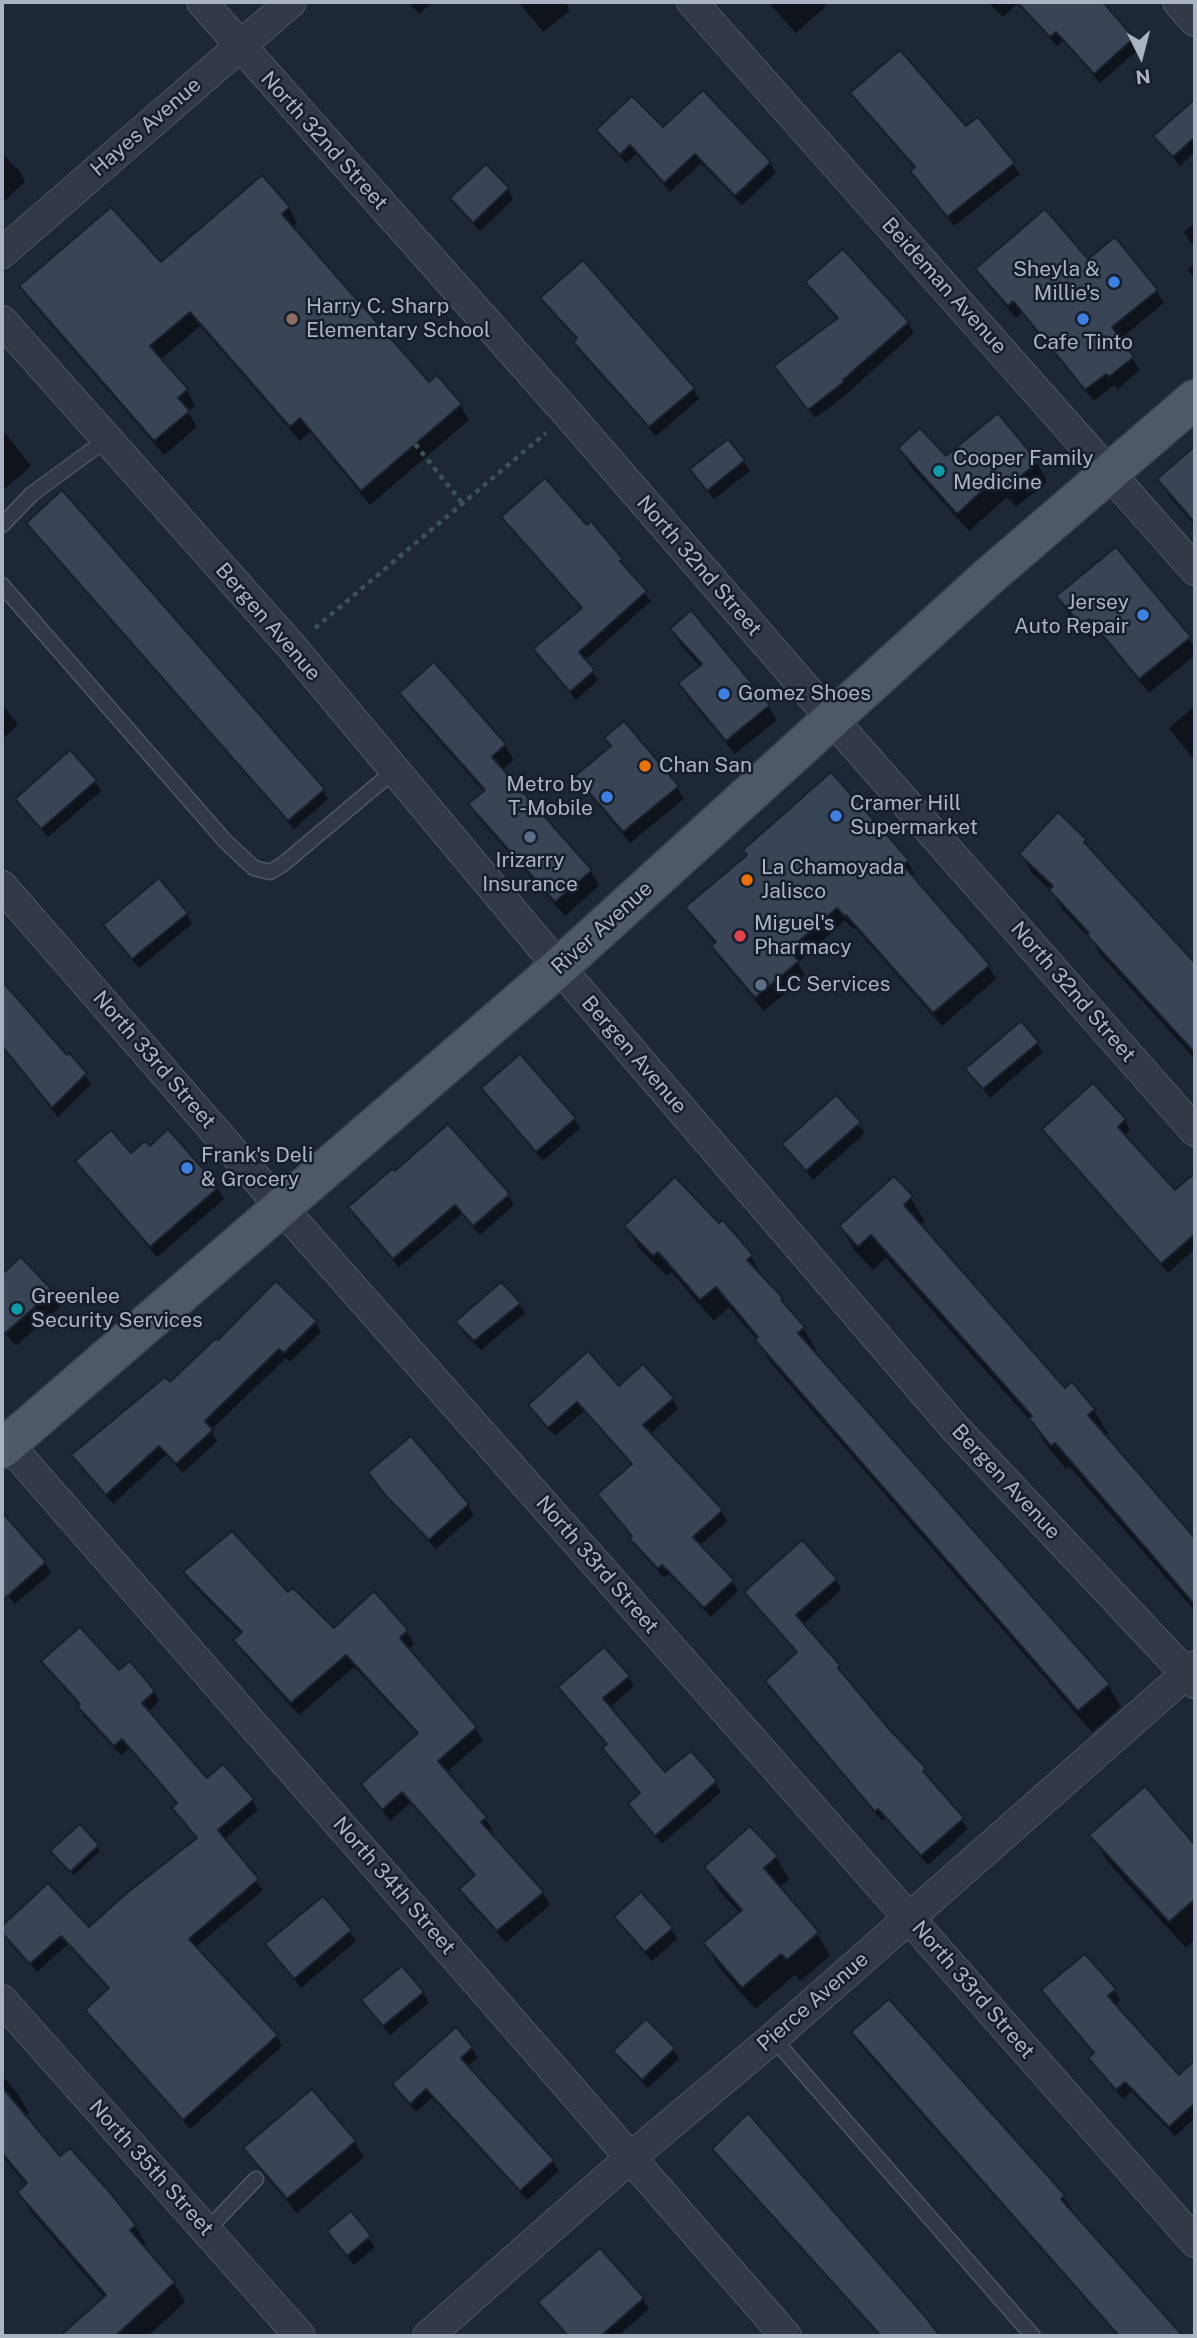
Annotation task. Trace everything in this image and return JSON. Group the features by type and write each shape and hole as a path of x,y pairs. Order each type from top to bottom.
{"main road":[{"name":"River Avenue","path":"4,1444 282,1208 559,967 832,719 1110,471 1195,399"}],"street":[{"name":"North 32nd Street","path":"202,2 568,415 1195,1132"},
{"name":"Hayes Avenue","path":"2,253 291,2"},
{"name":"Beideman Avenue","path":"692,2 1195,570"},
{"path":"1178,2 1195,21"},
{"name":"Bergen Avenue","path":"2,321 292,647 559,967 954,1427 1193,1674"},
{"name":"North 33rd Street","path":"2,886 282,1208 1195,2242"},
{"name":"North 34th Street","path":"4,1444 786,2336"},
{"name":"Pierce Avenue","path":"428,2336 773,2038 908,1917 1193,1674"},
{"name":"North 35th Street","path":"2,2000 300,2336"}],"lane":[{"path":"2,525 32,494 107,439"},
{"path":"2,585 226,842 254,869 270,872 282,865 395,770"},
{"path":"773,2038 1032,2336"},
{"path":"206,2231 256,2179"}],"path":[{"path":"292,647 568,415"},
{"path":"415,444 463,504"}],"building":[{"path":"1017,2 1103,2 1134,38 1094,74 1056,32 1050,37"},
{"path":"900,50 966,126 978,117 1015,163 947,217 910,171 915,167 850,93"},
{"path":"703,90 771,162 735,196 695,154 664,183 630,145 620,155 596,130 632,96 663,127"},
{"path":"1195,99 1195,137 1173,157 1153,136"},
{"path":"486,164 509,188 473,223 450,198"},
{"name":"Harry C. Sharp Elementary School","path":"262,175 290,207 282,214 429,382 437,375 462,404 361,491 300,418 290,427 190,312 150,346 188,389 178,398 190,411 154,441 19,286 111,207 161,262"},
{"path":"1045,209 1088,259 1115,237 1158,290 1112,327 1134,357 1109,377 1106,374 1085,390 1013,301 1008,306 975,269"},
{"path":"843,249 909,322 843,380 844,382 808,410 774,366 838,318 805,282"},
{"path":"583,260 695,388 649,427 573,342 577,338 540,298"},
{"path":"998,413 1038,462 1004,490 995,479 957,514 898,448 920,428 946,456"},
{"path":"728,439 745,460 707,491 690,469"},
{"path":"1195,446 1195,523 1157,479"},
{"path":"545,478 587,525 591,521 623,559 620,561 647,591 579,652 595,670 570,692 533,649 582,608 501,517"},
{"path":"62,490 325,789 288,821 26,523"},
{"name":"Jersey Auto Repair","path":"1116,547 1191,637 1139,679 1089,619 1081,625 1056,596"},
{"name":"Gomez Shoes","path":"691,610 770,705 726,741 678,683 702,664 670,629"},
{"path":"434,662 506,744 492,757 592,870 555,902 468,804 485,790 399,693"},
{"path":"624,721 679,786 623,832 575,776 611,746 604,738"},
{"path":"70,750 97,780 41,829 15,799"},
{"path":"831,772 909,860 903,865 990,965 933,1013 837,908 789,950 799,961 755,998 711,946 716,942 685,907 747,855 743,850"},
{"path":"1058,812 1086,839 1084,842 1195,963 1195,1053 1087,935 1089,933 1049,890 1053,886 1019,854"},
{"path":"159,878 188,913 132,959 103,925"},
{"path":"2,981 67,1055 69,1053 87,1073 52,1108 2,1046"},
{"path":"1021,1021 1039,1042 983,1089 965,1069"},
{"path":"520,1054 576,1118 536,1152 481,1088"},
{"path":"1093,1083 1126,1119 1118,1127 1175,1190 1195,1173 1195,1234 1161,1264 1042,1129"},
{"path":"836,1095 861,1122 806,1171 782,1144"},
{"path":"448,1124 510,1194 473,1226 455,1205 393,1259 348,1207 392,1169 395,1171"},
{"path":"168,1129 219,1187 150,1247 75,1161 111,1130 131,1153 145,1141 150,1146"},
{"path":"894,1176 913,1196 904,1205 1065,1388 1072,1382 1095,1409 1088,1415 1195,1538 1195,1605 1055,1443 1051,1446 1029,1418 1032,1416 871,1235 858,1247 839,1226"},
{"path":"675,1177 719,1223 723,1220 753,1255 747,1260 783,1298 781,1300 805,1327 798,1333 1110,1684 1078,1711 755,1340 758,1337 716,1287 700,1300 658,1252 653,1256 624,1226"},
{"name":"Greenlee Security Services","path":"21,1257 53,1291 2,1336 2,1274"},
{"path":"276,1281 317,1321 284,1353 279,1349 205,1421 213,1430 176,1464 159,1446 106,1495 71,1455 165,1377 170,1382 216,1338 218,1340"},
{"path":"501,1282 521,1303 474,1341 455,1322"},
{"path":"588,1351 619,1386 643,1364 674,1398 643,1425 723,1510 693,1537 734,1580 704,1608 662,1565 658,1569 629,1538 632,1536 597,1494 632,1464 577,1402 548,1428 528,1405"},
{"path":"411,1436 469,1504 429,1540 387,1497 368,1472"},
{"path":"2,1512 46,1562 2,1601"},
{"path":"232,1531 288,1592 293,1588 334,1628 374,1591 408,1630 400,1638 477,1727 438,1761 487,1817 481,1822 544,1892 497,1931 459,1889 475,1875 402,1792 382,1810 361,1784 418,1733 346,1655 291,1703 233,1640 242,1632 183,1572"},
{"path":"802,1540 837,1579 796,1615 840,1665 838,1668 890,1730 926,1768 923,1771 964,1818 921,1856 878,1809 875,1812 765,1681 797,1652 744,1592"},
{"path":"80,1627 119,1670 130,1661 155,1691 142,1703 207,1778 223,1764 254,1799 218,1830 259,1879 189,1939 278,2035 183,2120 85,2010 109,1988 61,1936 30,1964 2,1933 2,1926 48,1883 89,1927 197,1838 172,1808 177,1803 122,1739 114,1746 41,1661"},
{"path":"604,1647 630,1676 603,1698 665,1772 691,1751 717,1781 655,1836 628,1804 640,1793 602,1748 607,1744 558,1687"},
{"path":"1145,1786 1195,1845 1195,1899 1169,1922 1089,1835"},
{"path":"80,1824 99,1845 70,1872 50,1851"},
{"path":"750,1826 778,1856 764,1868 819,1932 787,1960 781,1954 742,1988 703,1943 742,1910 704,1867"},
{"path":"641,1892 673,1928 645,1952 614,1917"},
{"path":"323,1896 352,1930 294,1979 265,1944"},
{"path":"1085,1954 1116,1989 1108,1996 1179,2075 1195,2060 1195,2103 1169,2127 1125,2082 1116,2090 1088,2058 1094,2053 1041,1990"},
{"path":"402,1966 424,1992 383,2026 361,2000"},
{"path":"889,1999 1065,2195 1061,2199 1183,2336 1119,2336 851,2032"},
{"path":"646,2019 675,2048 642,2080 613,2051"},
{"path":"456,2027 473,2047 461,2058 554,2160 520,2191 426,2089 410,2104 392,2084"},
{"path":"2,2087 60,2156 70,2148 107,2189 136,2225 130,2230 175,2282 115,2336 60,2336 106,2295 17,2192 27,2183 2,2153"},
{"path":"312,2089 356,2141 287,2199 243,2148"},
{"path":"748,2113 940,2336 881,2336 712,2149"},
{"path":"351,2211 371,2236 347,2256 327,2231"},
{"path":"600,2248 644,2298 601,2336 568,2336 538,2302"}],"place":[{"name":"Sheyla & Millie's","path":"1114,282"},
{"name":"Harry C. Sharp Elementary School","path":"292,319"},
{"name":"Cafe Tinto","path":"1083,319"},
{"name":"Cooper Family Medicine","path":"939,471"},
{"name":"Jersey Auto Repair","path":"1143,615"},
{"name":"Gomez Shoes","path":"724,694"},
{"name":"Chan San","path":"645,766"},
{"name":"Metro by T-Mobile","path":"607,797"},
{"name":"Cramer Hill Supermarket","path":"836,816"},
{"name":"Irizarry Insurance","path":"530,837"},
{"name":"La Chamoyada Jalisco","path":"747,880"},
{"name":"Miguel's Pharmacy","path":"740,936"},
{"name":"LC Services","path":"761,985"},
{"name":"Frank's Deli & Grocery","path":"187,1168"},
{"name":"Greenlee Security Services","path":"17,1309"}]}
